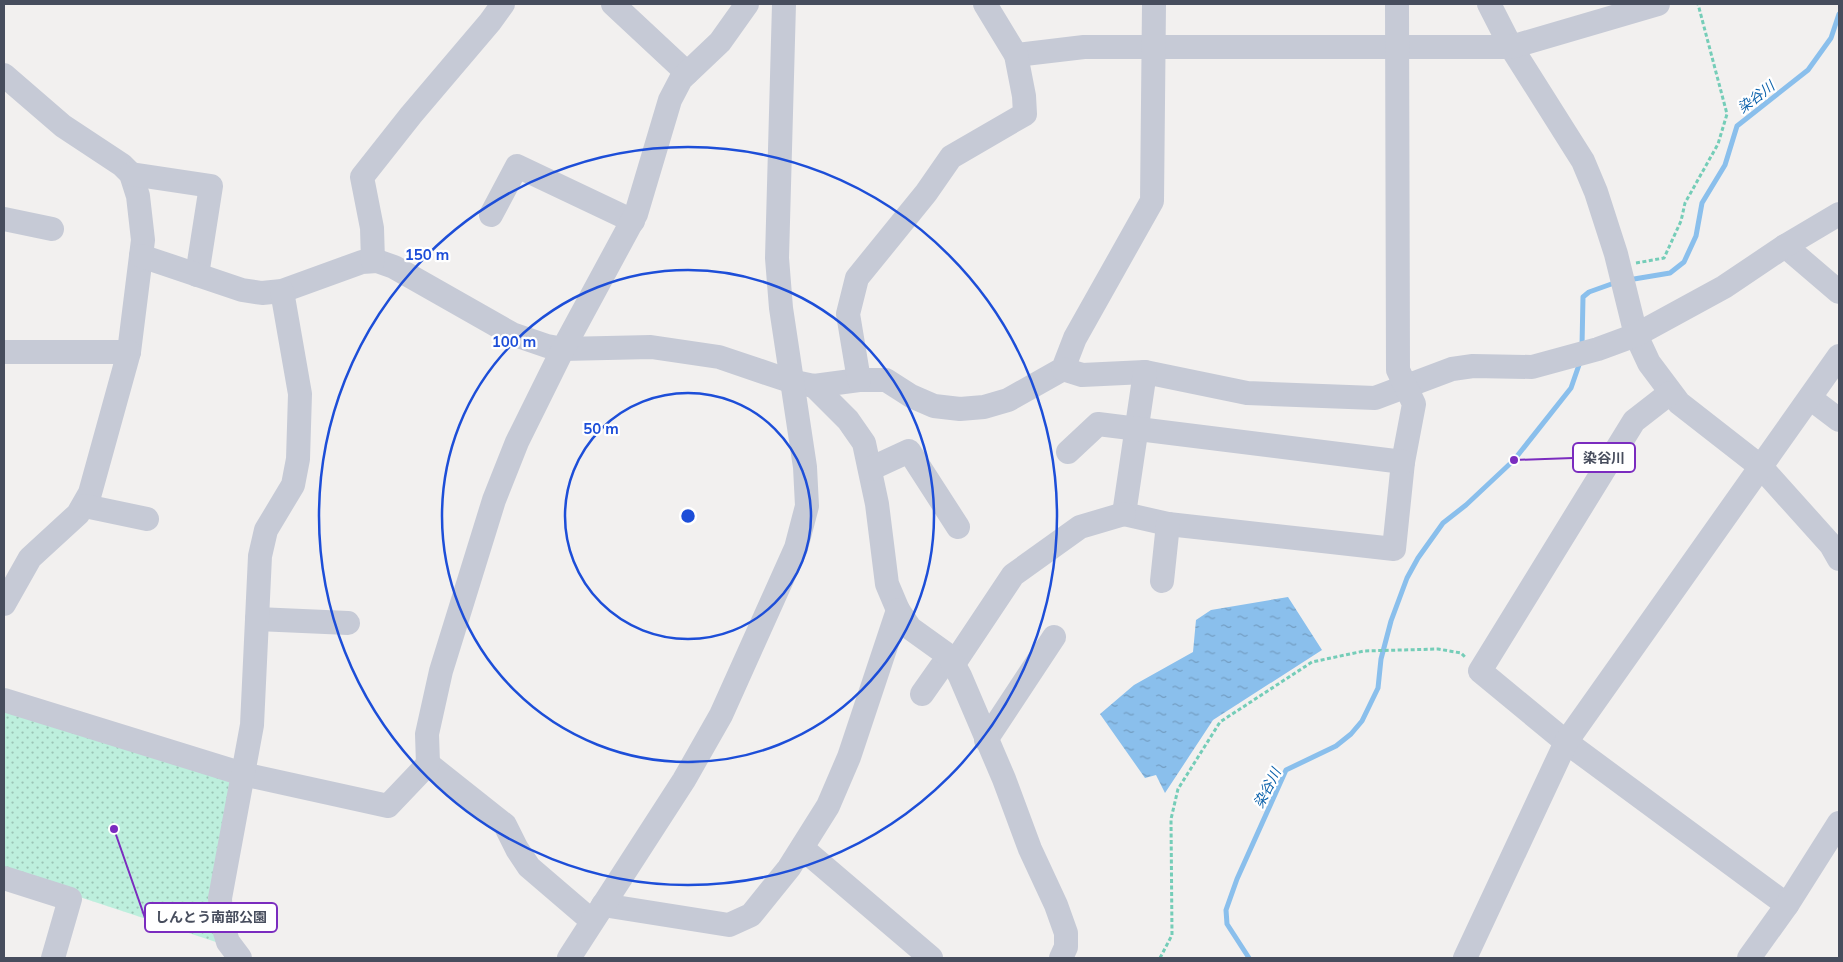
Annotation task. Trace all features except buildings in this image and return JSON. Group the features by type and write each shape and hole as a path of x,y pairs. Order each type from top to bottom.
{"street":[{"path":"373,261 372,228 362,177 503,4"},
{"path":"614,4 687,73"},
{"path":"4,700 242,774 388,806 428,764 427,734 432,706 494,500 517,442 562,349 632,222 648,178 670,100 687,73 720,42 747,4"},
{"path":"569,958 684,780 721,715 796,548 807,506 805,466 790,381 781,308 778,258 784,4"},
{"path":"859,380 848,314 857,278 926,193 951,157 1026,114 1016,55 985,4"},
{"path":"141,256 252,293 282,291 362,262 377,260 394,267 512,334 547,346 562,349 651,347 719,357 790,381 814,386 859,380 886,380 911,396 934,406 960,409 984,407 1008,400 1063,369 1075,338 1152,201 1154,4"},
{"path":"922,694 941,668 953,665 1013,575 1080,527 1124,514 1168,524 1394,549 1403,462 1414,404 1398,370 1397,4"},
{"path":"1489,4 1511,47 1583,161 1596,192 1618,265 1636,335 1649,362 1670,393 1738,451 1761,467 1836,546"},
{"path":"1016,55 1084,47 1511,47 1658,4"},
{"path":"4,75 63,126 122,165 131,174 138,196 143,240 130,352 85,506 30,558 4,604"},
{"path":"491,215 517,166 632,222"},
{"path":"131,174 211,186 197,275"},
{"path":"1063,369 1082,375 1145,372 1247,393 1375,398 1405,385 1452,369 1473,366 1532,367 1598,349 1636,335 1724,287 1839,214"},
{"path":"4,219 52,229"},
{"path":"1786,246 1839,292"},
{"path":"240,958 228,942 221,919 220,898 252,725 260,556 266,530 293,485 298,459 300,394 282,291"},
{"path":"4,352 130,352"},
{"path":"1465,958 1566,742 1839,356"},
{"path":"1124,514 1145,372"},
{"path":"814,386 848,420 864,442 878,504 887,584 898,610 910,628 949,656 1066,933 1066,947 1061,958"},
{"path":"1670,393 1634,422 1480,670 1566,742 1787,905"},
{"path":"1810,398 1839,420"},
{"path":"1068,452 1098,424 1403,462"},
{"path":"870,469 909,451 958,527"},
{"path":"85,506 147,518"},
{"path":"1162,581 1168,524"},
{"path":"428,764 505,825 516,849 529,867 598,913 729,924 751,915 789,868 828,806 849,757 898,610"},
{"path":"257,620 348,623"},
{"path":"986,740 1054,637"},
{"path":"1749,958 1787,905 1839,823"},
{"path":"802,848 931,958"},
{"path":"4,878 70,899 53,958"}],"path":[{"path":"1618,265 1652,262 1664,258 1678,229 1685,203 1718,144 1727,114 1726,103 1698,4"},
{"path":"1160,958 1172,935 1172,819 1178,789 1220,722 1312,662 1364,651 1446,650 1461,653 1480,670"}],"green space":[{"path":"4,707 229,776 230,786 219,943 4,872"}],"water":[{"path":"1288,597 1322,650 1213,720 1165,793 1156,775 1145,778 1100,714 1134,685 1193,652 1196,620 1211,610"}],"waterway":[{"name":"染谷川","path":"1628,280 1670,273 1684,262 1696,236 1702,203 1725,165 1737,126 1808,70 1831,38 1839,14"},
{"name":"染谷川","path":"1582,346 1583,297 1589,292 1617,282"},
{"name":"染谷川","path":"1249,958 1227,924 1226,910 1237,879 1286,770 1336,746 1351,734 1362,721 1378,688 1381,659 1391,621 1407,578 1418,558 1443,523 1466,505 1514,460 1571,388 1580,362"}],"place":[{"name":"染谷川","path":"1514,460"},
{"name":"しんとう南部公園","path":"114,829"}]}
